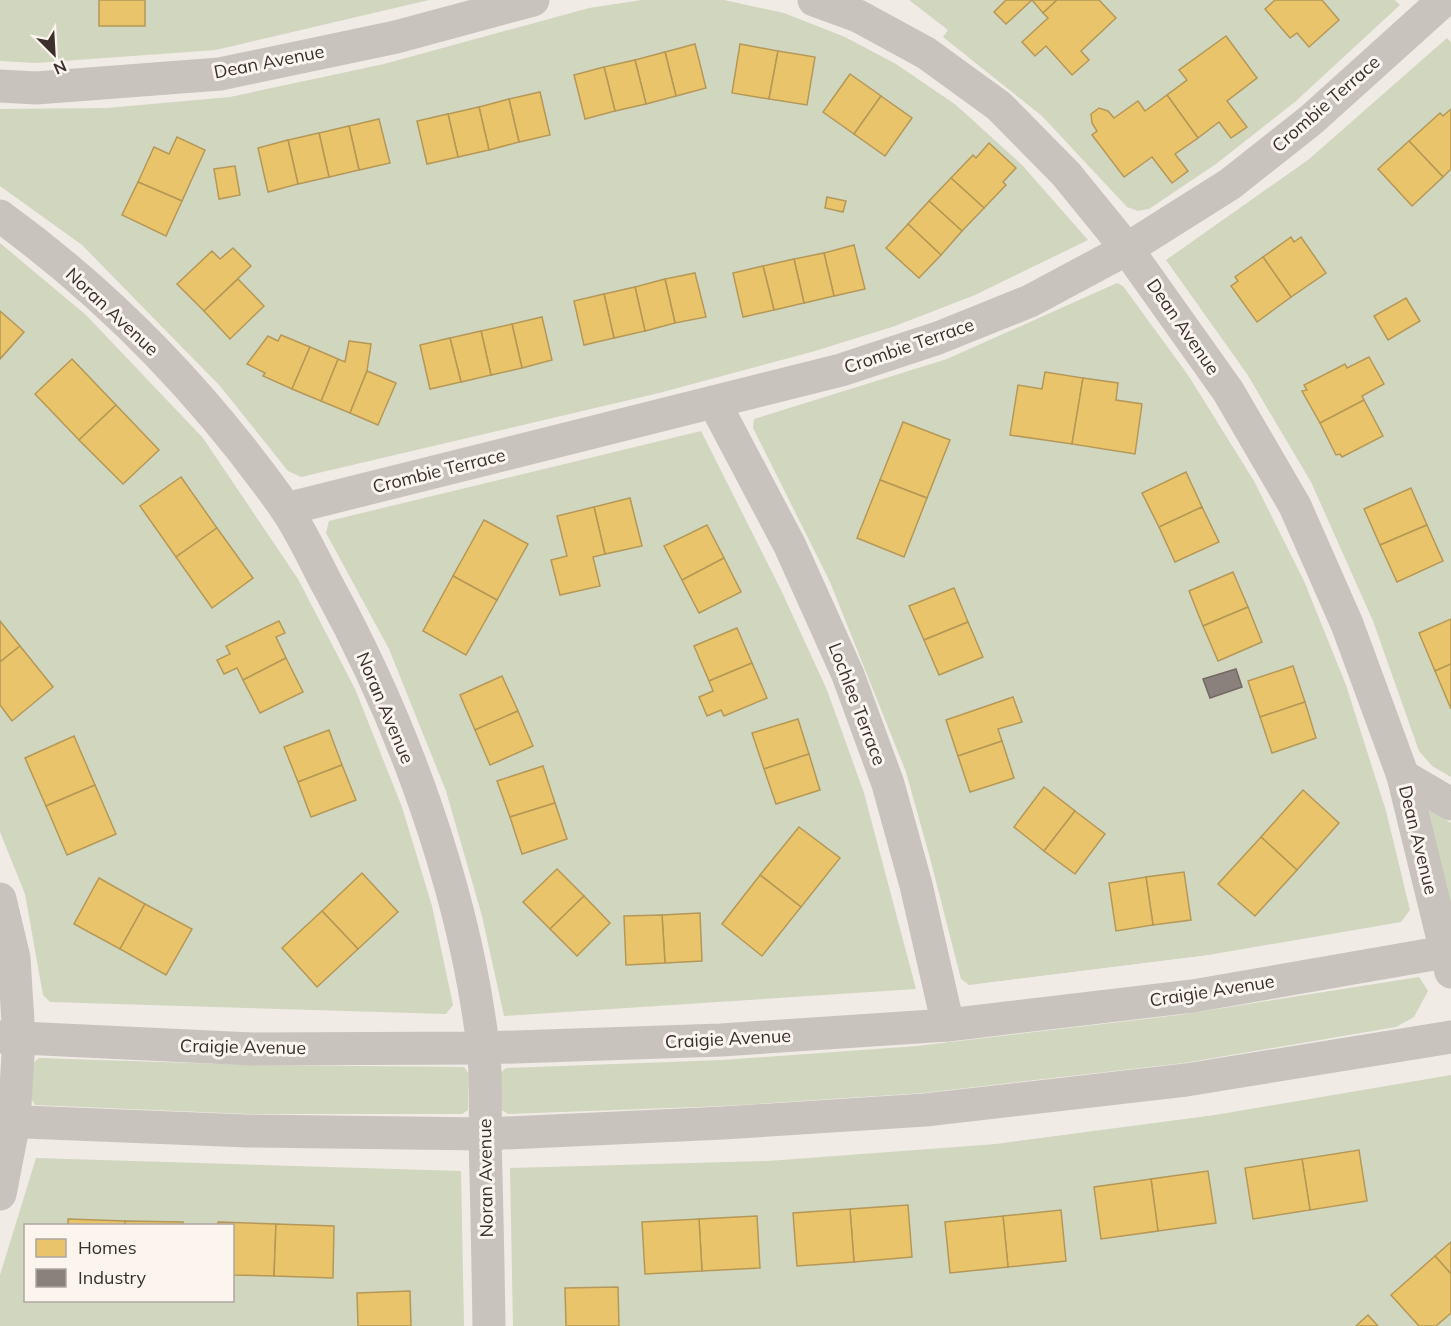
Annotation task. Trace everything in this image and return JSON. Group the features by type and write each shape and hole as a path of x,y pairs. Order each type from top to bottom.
{"street":[{"name":"Dean Avenue","path":"0,86 36,88 220,74 396,37 533,0"},
{"name":"Dean Avenue","path":"814,0 858,16 926,53 999,106 1066,174 1127,249 1228,391 1295,506 1347,624 1403,776 1449,959"},
{"name":"Crombie Terrace","path":"286,509 841,370 938,339 1030,301 1127,249 1230,184 1311,120 1445,0"},
{"path":"1445,0 1451,6"},
{"name":"Noran Avenue","path":"0,216 129,324 213,413 286,509 347,620 400,736 437,839 468,957 483,1048 489,1326"},
{"name":"Lochlee Terrace","path":"714,402 790,546 848,675 888,784 916,885 948,1025"},
{"name":"Dean Avenue","path":"1403,776 1451,804"},
{"path":"0,899 14,958 7,1121 0,1194"},
{"name":"Craigie Avenue","path":"9,1038 252,1049 483,1048 721,1040 948,1025 1193,996 1449,959"},
{"path":"7,1121 247,1131 485,1134 925,1110 1186,1080 1451,1037"}],"green space":[{"path":"0,0 429,0 216,50 35,63 0,61"},
{"path":"642,0 724,0 784,13 845,37 896,64 956,105 1022,165 1088,240 975,295 895,326 815,351 659,393 301,477 288,471 220,386 82,245 0,186 0,109 107,108 230,97 384,64 589,8"},
{"path":"909,0 1395,0 1400,5 1296,101 1216,164 1149,209 1138,211 1127,207 1042,116 943,37 948,30"},
{"path":"1447,38 1451,42 1451,777 1432,766 1419,751 1373,621 1311,482 1247,374 1166,260 1308,160"},
{"path":"0,243 86,315 203,438 298,579 355,689 402,807 432,906 453,1005 446,1014 50,1002 43,995 25,894 0,832"},
{"path":"1117,283 1123,286 1188,375 1254,481 1304,581 1346,685 1386,811 1410,910 1401,922 1208,955 969,985 961,979 906,772 830,582 753,428 754,419 947,359"},
{"path":"701,431 781,590 827,690 864,793 916,989 504,1016 482,916 446,791 389,649 326,533 329,521"},
{"path":"1425,807 1451,823 1451,911"},
{"path":"1419,977 1428,991 1414,1017 1396,1027 1184,1063 923,1093 724,1106 508,1114 498,1108 498,1075 506,1068 722,1060 917,1046 1179,1015"},
{"path":"39,1058 252,1065 464,1067 469,1074 468,1110 462,1114 248,1114 35,1105 30,1097 33,1063"},
{"path":"1451,1075 1451,1326 513,1326 510,1168 768,1161 996,1144 1215,1115"},
{"path":"36,1158 461,1171 464,1326 0,1326 0,1275"}],"building: Homes":[{"path":"99,0 145,0 145,26 99,26"},
{"path":"1006,0 1032,0 1006,24 994,12"},
{"path":"1032,0 1057,0 1043,13"},
{"path":"1057,0 1099,0 1116,18 1081,51 1089,60 1072,75 1046,46 1035,56 1022,42 1048,18 1043,13"},
{"path":"1275,0 1322,0 1339,20 1309,47 1297,33 1290,38 1265,9"},
{"path":"1226,36 1257,78 1227,101 1247,127 1231,138 1219,122 1198,138 1167,95 1187,80 1179,70"},
{"path":"695,44 706,88 676,96 665,52"},
{"path":"740,44 778,51 769,99 732,93"},
{"path":"778,51 815,57 807,105 769,99"},
{"path":"665,52 676,96 646,104 635,60"},
{"path":"635,60 646,104 615,111 604,67"},
{"path":"604,67 615,111 585,119 574,75"},
{"path":"850,74 881,96 854,134 823,112"},
{"path":"540,92 550,135 519,142 509,99"},
{"path":"1167,95 1198,138 1175,154 1188,171 1172,183 1152,157 1124,177 1092,135 1097,131 1092,123 1091,114 1099,108 1108,111 1114,118 1138,101 1145,111"},
{"path":"881,96 912,118 885,156 854,134"},
{"path":"509,99 519,142 489,150 479,107"},
{"path":"479,107 489,150 458,157 448,114"},
{"path":"1451,109 1451,169 1443,177 1409,141 1440,113 1443,116"},
{"path":"448,114 458,157 427,164 417,121"},
{"path":"379,119 390,163 359,170 349,126"},
{"path":"349,126 359,170 329,177 319,133"},
{"path":"319,133 329,177 298,184 288,140"},
{"path":"177,137 205,150 182,201 138,182 154,147 169,154"},
{"path":"288,140 298,184 268,192 258,148"},
{"path":"1409,141 1443,177 1412,206 1378,169"},
{"path":"989,143 1016,168 1003,182 1006,185 984,208 951,178 973,155 976,158"},
{"path":"235,166 240,195 219,199 214,169"},
{"path":"951,178 984,208 962,231 929,201"},
{"path":"138,182 182,201 166,236 122,215"},
{"path":"827,197 846,201 843,212 825,208"},
{"path":"929,201 962,231 941,255 908,224"},
{"path":"908,224 941,255 919,278 886,248"},
{"path":"1291,237 1294,242 1301,237 1326,273 1291,297 1263,257"},
{"path":"854,245 865,289 834,296 824,253"},
{"path":"233,248 251,266 204,311 177,284 212,251 220,259"},
{"path":"824,253 834,296 804,303 794,259"},
{"path":"1263,257 1291,297 1257,322 1231,286 1238,281 1235,277"},
{"path":"794,259 804,303 774,310 763,266"},
{"path":"763,266 774,310 743,317 733,273"},
{"path":"695,273 706,317 675,323 665,279"},
{"path":"238,279 264,306 230,339 204,311"},
{"path":"665,279 675,323 645,331 635,287"},
{"path":"635,287 645,331 614,338 604,294"},
{"path":"604,294 614,338 584,345 574,301"},
{"path":"1406,298 1420,321 1388,340 1374,316"},
{"path":"0,311 24,332 0,359"},
{"path":"542,317 552,360 522,368 512,324"},
{"path":"512,324 522,368 491,375 481,331"},
{"path":"481,331 491,375 461,382 450,338"},
{"path":"281,335 310,347 292,389 263,376 265,373 247,364 268,336 278,341"},
{"path":"450,338 461,382 430,389 420,345"},
{"path":"349,341 371,344 367,371 350,413 321,401 338,359 345,362"},
{"path":"310,347 338,359 321,401 292,389"},
{"path":"1369,357 1384,384 1362,396 1364,400 1320,423 1302,391 1307,390 1304,385 1345,364 1347,368"},
{"path":"72,359 116,405 79,440 35,394"},
{"path":"367,371 396,383 378,425 350,413"},
{"path":"1045,372 1083,378 1072,444 1010,435 1018,385 1042,389"},
{"path":"1083,378 1118,383 1116,400 1142,404 1135,454 1072,444"},
{"path":"1364,400 1383,436 1342,457 1340,454 1336,455 1320,423"},
{"path":"116,405 159,450 123,484 79,440"},
{"path":"903,422 950,440 927,498 880,480"},
{"path":"1186,472 1202,507 1159,527 1142,493"},
{"path":"181,477 217,528 176,557 140,506"},
{"path":"880,480 927,498 904,557 857,538"},
{"path":"1411,488 1427,525 1380,545 1364,509"},
{"path":"630,498 642,546 605,554 594,507"},
{"path":"594,507 605,554 593,557 600,586 560,595 551,560 567,556 557,516"},
{"path":"1202,507 1219,542 1175,562 1159,527"},
{"path":"484,520 528,544 497,600 453,576"},
{"path":"707,525 724,558 682,580 664,546"},
{"path":"1427,525 1443,561 1397,582 1380,545"},
{"path":"217,528 253,578 212,608 176,557"},
{"path":"724,558 741,592 699,613 682,580"},
{"path":"1233,572 1248,607 1203,626 1189,591"},
{"path":"453,576 497,600 466,655 423,631"},
{"path":"954,588 968,622 924,640 909,606"},
{"path":"1248,607 1262,642 1218,661 1203,626"},
{"path":"1451,619 1451,664 1435,671 1419,633"},
{"path":"0,621 20,646 0,662"},
{"path":"279,621 285,633 276,637 286,658 243,680 237,668 224,674 217,660 230,654 226,646"},
{"path":"968,622 983,657 939,675 924,640"},
{"path":"737,628 752,663 709,681 694,646"},
{"path":"20,646 53,687 12,721 0,705 0,662"},
{"path":"286,658 303,692 260,713 243,680"},
{"path":"752,663 767,698 724,716 721,710 707,716 699,697 713,691 709,681"},
{"path":"1451,664 1451,709 1435,671"},
{"path":"1293,666 1305,702 1260,717 1248,681"},
{"path":"502,676 518,711 475,730 460,695"},
{"path":"1013,697 1022,722 998,729 1002,741 958,756 946,720"},
{"path":"1305,702 1316,738 1272,753 1260,717"},
{"path":"518,711 533,746 490,765 475,730"},
{"path":"798,719 809,754 764,769 752,733"},
{"path":"329,730 342,765 298,782 284,747"},
{"path":"74,736 95,785 46,806 25,758"},
{"path":"1002,741 1014,778 970,792 958,756"},
{"path":"809,754 820,790 776,804 764,769"},
{"path":"342,765 356,800 311,817 298,782"},
{"path":"543,766 555,803 510,817 497,781"},
{"path":"95,785 116,834 67,855 46,806"},
{"path":"1044,787 1075,811 1044,851 1014,827"},
{"path":"1303,790 1339,823 1297,870 1261,837"},
{"path":"555,803 567,839 522,854 510,817"},
{"path":"1075,811 1105,834 1075,874 1044,851"},
{"path":"799,827 840,858 801,907 760,875"},
{"path":"1261,837 1297,870 1255,916 1218,884"},
{"path":"557,869 584,896 550,929 523,902"},
{"path":"1184,872 1191,920 1153,925 1146,877"},
{"path":"362,873 398,912 358,949 322,911"},
{"path":"760,875 801,907 762,956 722,924"},
{"path":"1146,877 1153,925 1116,931 1109,883"},
{"path":"99,878 145,904 120,949 74,924"},
{"path":"584,896 610,923 577,956 550,929"},
{"path":"145,904 192,929 166,975 120,949"},
{"path":"322,911 358,949 317,987 282,948"},
{"path":"700,913 702,961 665,963 662,915"},
{"path":"662,915 665,963 626,965 624,916"},
{"path":"1359,1150 1367,1201 1310,1210 1302,1159"},
{"path":"1302,1159 1310,1210 1253,1219 1245,1168"},
{"path":"1208,1171 1216,1223 1158,1231 1151,1179"},
{"path":"1151,1179 1158,1231 1101,1239 1094,1187"},
{"path":"908,1205 912,1257 854,1262 850,1209"},
{"path":"850,1209 854,1262 797,1266 793,1213"},
{"path":"1061,1210 1066,1261 1008,1267 1003,1216"},
{"path":"757,1216 760,1268 702,1271 699,1219"},
{"path":"1003,1216 1008,1267 950,1273 945,1222"},
{"path":"68,1219 125,1221 125,1224 68,1224"},
{"path":"699,1219 702,1271 645,1274 642,1222"},
{"path":"125,1221 183,1222 183,1224 125,1224"},
{"path":"218,1222 276,1224 274,1276 234,1275 234,1224 218,1224"},
{"path":"276,1224 334,1226 333,1278 274,1276"},
{"path":"1451,1242 1451,1274 1435,1256"},
{"path":"1435,1256 1451,1274 1451,1313 1436,1326 1419,1326 1391,1295"},
{"path":"618,1287 619,1326 566,1326 565,1288"},
{"path":"410,1291 411,1326 358,1326 357,1293"},
{"path":"1368,1315 1378,1326 1356,1326"}],"building: Industry":[{"path":"1236,669 1242,687 1210,698 1203,679"}]}
